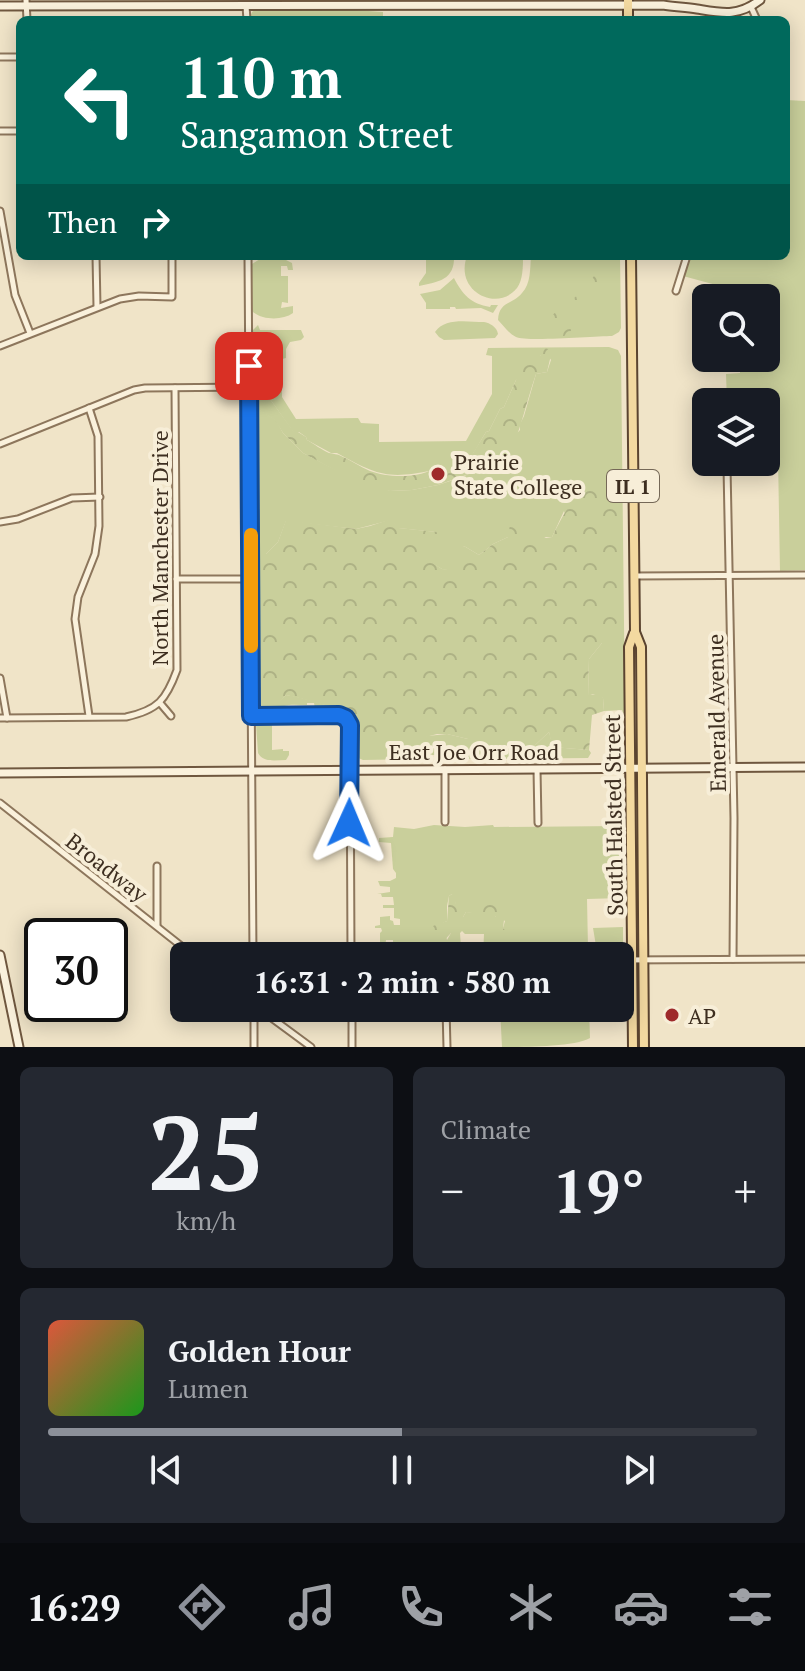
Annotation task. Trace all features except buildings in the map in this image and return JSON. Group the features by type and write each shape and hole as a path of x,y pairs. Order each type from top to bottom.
{"main road":[{"name":"South Halsted Street","path":"631,260 635,632 641,647 644,1047"},
{"name":"South Halsted Street","path":"633,942 629,647 635,632"},
{"name":"South Halsted Street","path":"633,1022 633,1047"}],"street":[{"path":"0,6 26,3 246,6 628,3 722,14 751,7 760,0"},
{"path":"246,6 247,16"},
{"path":"751,7 755,16"},
{"path":"0,211 15,295 30,334"},
{"path":"96,260 97,307"},
{"path":"0,346 120,299 172,297 172,260"},
{"path":"248,260 253,942"},
{"path":"676,291 686,260"},
{"path":"0,444 134,390 249,387"},
{"name":"North Manchester Drive","path":"160,703 170,690 177,670 175,388"},
{"path":"89,408 98,436 99,526 95,554 80,588 75,613 89,716"},
{"name":"Emerald Avenue","path":"727,476 733,959"},
{"path":"0,522 18,519 72,498 100,497"},
{"path":"634,576 805,575"},
{"path":"176,579 251,579"},
{"path":"0,678 3,718 126,717 143,713 160,703 171,716"},
{"path":"251,716 339,715 346,718 350,725 351,942"},
{"name":"East Joe Orr Road","path":"1,774 805,767"},
{"path":"445,769 445,822"},
{"path":"537,769 538,823"},
{"name":"Broadway","path":"0,803 177,942"},
{"path":"157,866 157,926"},
{"path":"0,955 19,1047"},
{"path":"634,960 805,959"},
{"path":"254,1047 255,1022"},
{"path":"276,1022 311,1047"},
{"path":"352,1022 352,1047"},
{"path":"446,1022 447,1047"}],"green space":[{"path":"354,10 383,12 383,16 250,16 252,12"},
{"path":"790,100 805,101 805,570 780,571 780,388 726,388 726,374 780,372 780,284 713,284 683,276 689,260 790,260"},
{"path":"258,260 286,260 292,263 293,270 281,266 281,276 288,276 288,303 282,302 281,308 293,306 293,313 266,318 252,311 252,264"},
{"path":"426,260 454,260 452,270 444,278 419,286 426,273"},
{"path":"466,260 523,260 519,285 509,295 499,298 489,298 472,288 465,268"},
{"path":"531,260 620,260 619,332 612,336 547,339 511,334 498,320 499,314 503,306 525,289"},
{"path":"603,271 612,273 606,287 565,316 571,331 557,337 554,334 541,335 538,329 542,323"},
{"path":"454,278 472,301 483,306 498,305 493,313 481,308 426,309 420,294 440,290"},
{"path":"451,322 484,322 496,329 498,334 495,338 444,340 435,332"},
{"path":"258,325 260,330 301,330 304,337 290,342 286,358 282,359 282,397 296,419 358,418 361,423 379,424 379,442 466,441 492,394 492,356 486,355 488,348 609,347 618,350 621,356 625,712 604,711 603,698 593,694 588,696 589,659 602,643 564,511 552,537 508,537 479,555 464,546 453,571 442,569 418,555 436,532 398,528 391,520 356,529 286,521 278,542 266,554 278,703 286,695 294,696 347,711 350,716 340,711 312,710 314,703 286,705 267,712 256,709 252,331","holes":["544,349 551,360 547,372 536,374 520,430 487,466 438,485 412,490 390,491 303,453 283,433 276,420 260,410 270,399 294,433 299,432 331,453 383,474 405,475 453,467 470,457 504,407 516,380"]},
{"path":"544,348 551,355 547,372 536,374 508,460 438,485 390,491 368,488 303,453 275,420 259,410 259,405 270,399 294,432 326,452 340,455 377,473 405,476 438,466 452,467 465,463 465,457 473,453 504,407 516,380 521,355 527,350 537,351 540,356"},
{"path":"593,483 609,495 618,513 621,620 604,633 602,643 589,659 588,695 600,694 604,711 592,715 589,750 552,747 549,732 531,749 515,753 511,750 510,739 468,739 447,734 418,739 414,746 359,743 358,727 348,710 286,695 273,705 261,699 261,574 266,554 278,542 286,520 356,529 391,519 399,528 437,532 437,552 420,555 442,569 453,570 454,556 464,546 479,555 508,537 511,518 546,538 552,537 569,507"},
{"path":"277,719 277,724 272,725 272,750 283,749 289,751 289,755 286,760 266,760 258,753 256,724 261,720"},
{"path":"356,724 359,743 447,734 468,739 511,739 531,749 549,732 553,747 589,750 591,753 588,758 465,759 454,755 432,755 421,759 363,760 356,757 353,742"},
{"path":"622,820 626,823 627,850 623,852 627,889 623,887 622,898 587,899 588,942 507,942 503,928 505,921 482,908 456,904 452,894 447,906 447,921 443,923 447,940 451,933 460,933 461,942 380,942 382,931 375,926 380,925 380,917 390,916 394,925 400,925 400,919 394,918 394,908 383,908 383,905 394,905 393,897 377,894 390,892 390,887 380,886 378,881 396,878 391,843 379,842 379,838 393,837 394,827 621,826"},
{"path":"455,895 456,904 482,906 487,899 497,900 505,912 503,928 508,942 496,942 496,917 493,914 466,912 460,933 451,933 443,942 431,942 428,937 433,926 447,921 449,896"},
{"path":"466,912 494,914 496,942 484,942 484,934 465,934 462,931"},
{"path":"623,927 623,942 595,942 593,928"},
{"path":"501,1022 589,1022 590,1038 583,1041 535,1047 502,1047"}],"slow traffic":[{"path":"251,535 251,646"}],"place":[{"name":"Prairie State College","path":"438,474"},
{"name":"AP","path":"672,1015"}],"route":[{"path":"249,366 251,716 339,715 346,718 350,725 349,823"}]}
